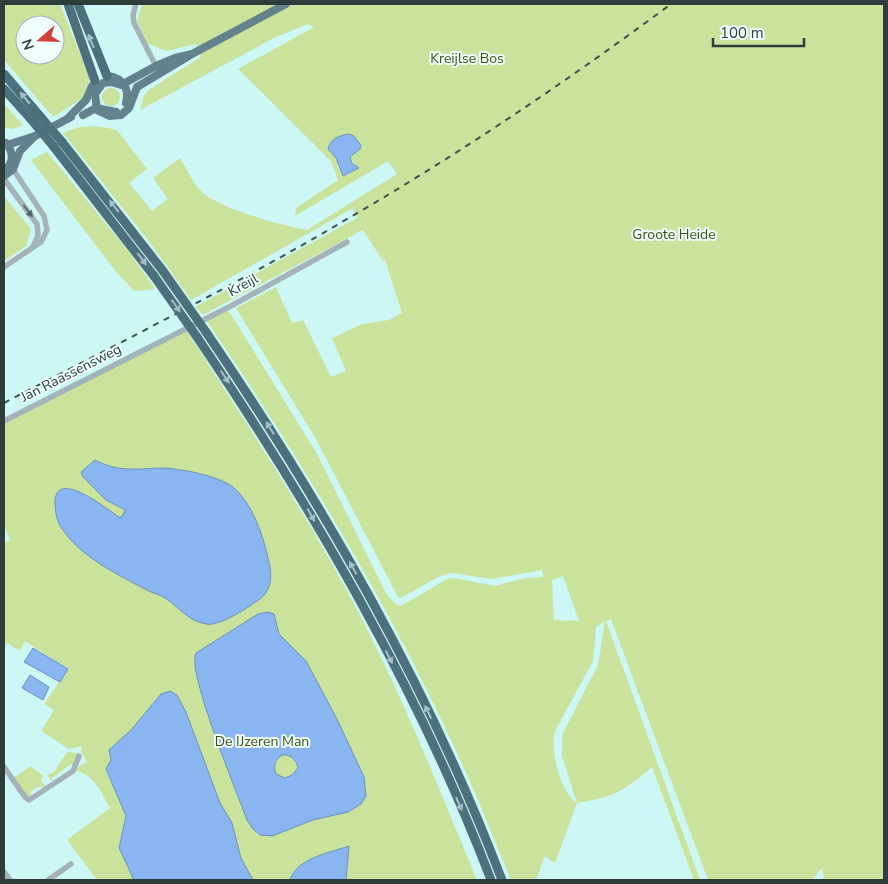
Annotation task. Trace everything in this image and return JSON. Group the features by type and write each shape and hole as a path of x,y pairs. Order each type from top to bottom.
{"highway":[{"path":"68,4 91,66 100,80"},
{"path":"78,4 100,80"},
{"path":"4,73 54,147 154,276 197,337 299,494 363,606 453,788 491,880"},
{"path":"4,89 62,142 163,271 206,332 300,475 371,600 418,690 456,772 502,880"}],"main road":[{"path":"67,119 98,110 121,112 131,104 133,93 138,87 192,54 286,4"},
{"path":"7,173 12,160 6,146 35,136 88,106 100,80 123,83 175,58 192,54"},
{"path":"121,112 127,98 123,83"},
{"path":"91,98 98,110"},
{"path":"7,173 18,154 35,136"}],"street":[{"path":"136,4 133,20 160,74"},
{"path":"4,267 33,247 45,236 46,220 22,184 7,173"},
{"path":"7,173 37,224 38,235 33,247"},
{"name":"Kreijl","path":"150,346 231,306 346,242"},
{"name":"Jan Raassensweg","path":"4,421 150,346"},
{"path":"4,767 29,800 73,771 79,756"},
{"path":"48,880 71,864"},
{"path":"4,872 10,880"}],"green space":[{"path":"4,4 60,4 64,15 15,15 15,65 65,65 65,16 90,78 83,98 53,117 4,60"},
{"path":"142,4 884,4 884,880 821,880 824,877 822,868 812,880 708,880 611,619 606,621 700,880 694,880 652,767 618,792 577,803 555,863 545,856 536,880 511,880 437,709 377,595 312,483 206,320 227,310 231,314 317,454 387,595 397,605 401,606 447,579 454,578 495,586 525,578 543,577 542,570 492,579 451,573 438,577 401,598 398,597 316,439 236,308 276,287 292,323 303,320 331,377 346,371 332,338 362,324 389,320 402,313 385,260 383,261 363,230 203,315 195,307 357,218 353,208 191,300 148,240 63,133 90,126 117,130 147,169 129,183 152,211 168,199 153,178 180,158 201,191 221,204 282,225 307,230 397,174 388,161 295,216 296,208 338,180 331,161 238,69 314,27 308,24 276,37 140,110 144,96 150,89 201,57 196,44 166,51 147,43 137,21","holes":["352,155 349,157 358,168 348,175 339,170 336,158","563,576 579,621 554,620 552,580","605,621 598,665 562,735 562,756 577,803 571,798 561,781 555,759 555,731 593,661 596,627"]},
{"path":"107,88 115,88 120,93 118,104 107,106 102,101 102,93"},
{"path":"4,104 23,125 13,129 4,127"},
{"path":"47,152 130,253 155,289 134,291 117,273 31,160"},
{"path":"4,196 31,229 26,246 4,261"},
{"name":"De IJzeren Man","path":"187,331 286,485 354,604 402,703 477,880 97,880 68,841 68,839 110,808 93,781 83,773 76,771 77,768 87,762 81,752 82,746 69,749 41,731 54,710 44,704 68,669 25,641 20,651 7,643 4,645 4,543 10,540 4,524 4,424"},
{"path":"67,752 79,753 73,766 71,764 52,778 52,782 47,775 54,772"},
{"path":"31,766 43,776 41,780 45,786 43,789 40,786 30,792 32,795 27,797 13,778"}],"water":[{"path":"349,134 354,136 361,145 360,149 350,157 352,163 359,168 343,176 336,158 328,149 336,138"},
{"path":"95,460 119,468 178,469 209,476 233,487 251,510 263,539 271,574 269,585 264,595 234,616 212,624 206,624 194,620 165,598 122,577 87,555 68,537 59,524 55,501 58,492 64,489 73,490 84,494 119,517 122,517 125,510 106,500 83,477 81,472"},
{"path":"268,612 274,614 279,634 306,661 338,721 364,777 366,796 361,804 348,812 313,820 272,836 260,835 247,820 205,707 195,664 196,653 258,614","holes":["282,755 288,755 293,758 298,768 292,775 285,778 276,774 275,768 275,763"]},
{"path":"33,648 68,669 60,682 24,662"},
{"path":"30,675 49,687 43,700 22,688"},
{"path":"170,691 177,695 186,712 220,803 232,823 241,858 253,880 134,880 119,848 126,816 106,769 111,760 109,750 131,730 161,694"},
{"path":"349,846 346,880 290,880 299,866 306,861"}],"railway":[{"path":"4,403 217,292 385,197 510,118 671,4"}],"park label":[{"name":"Kreijlse Bos","path":"467,58"},
{"name":"Groote Heide","path":"674,234"}]}
